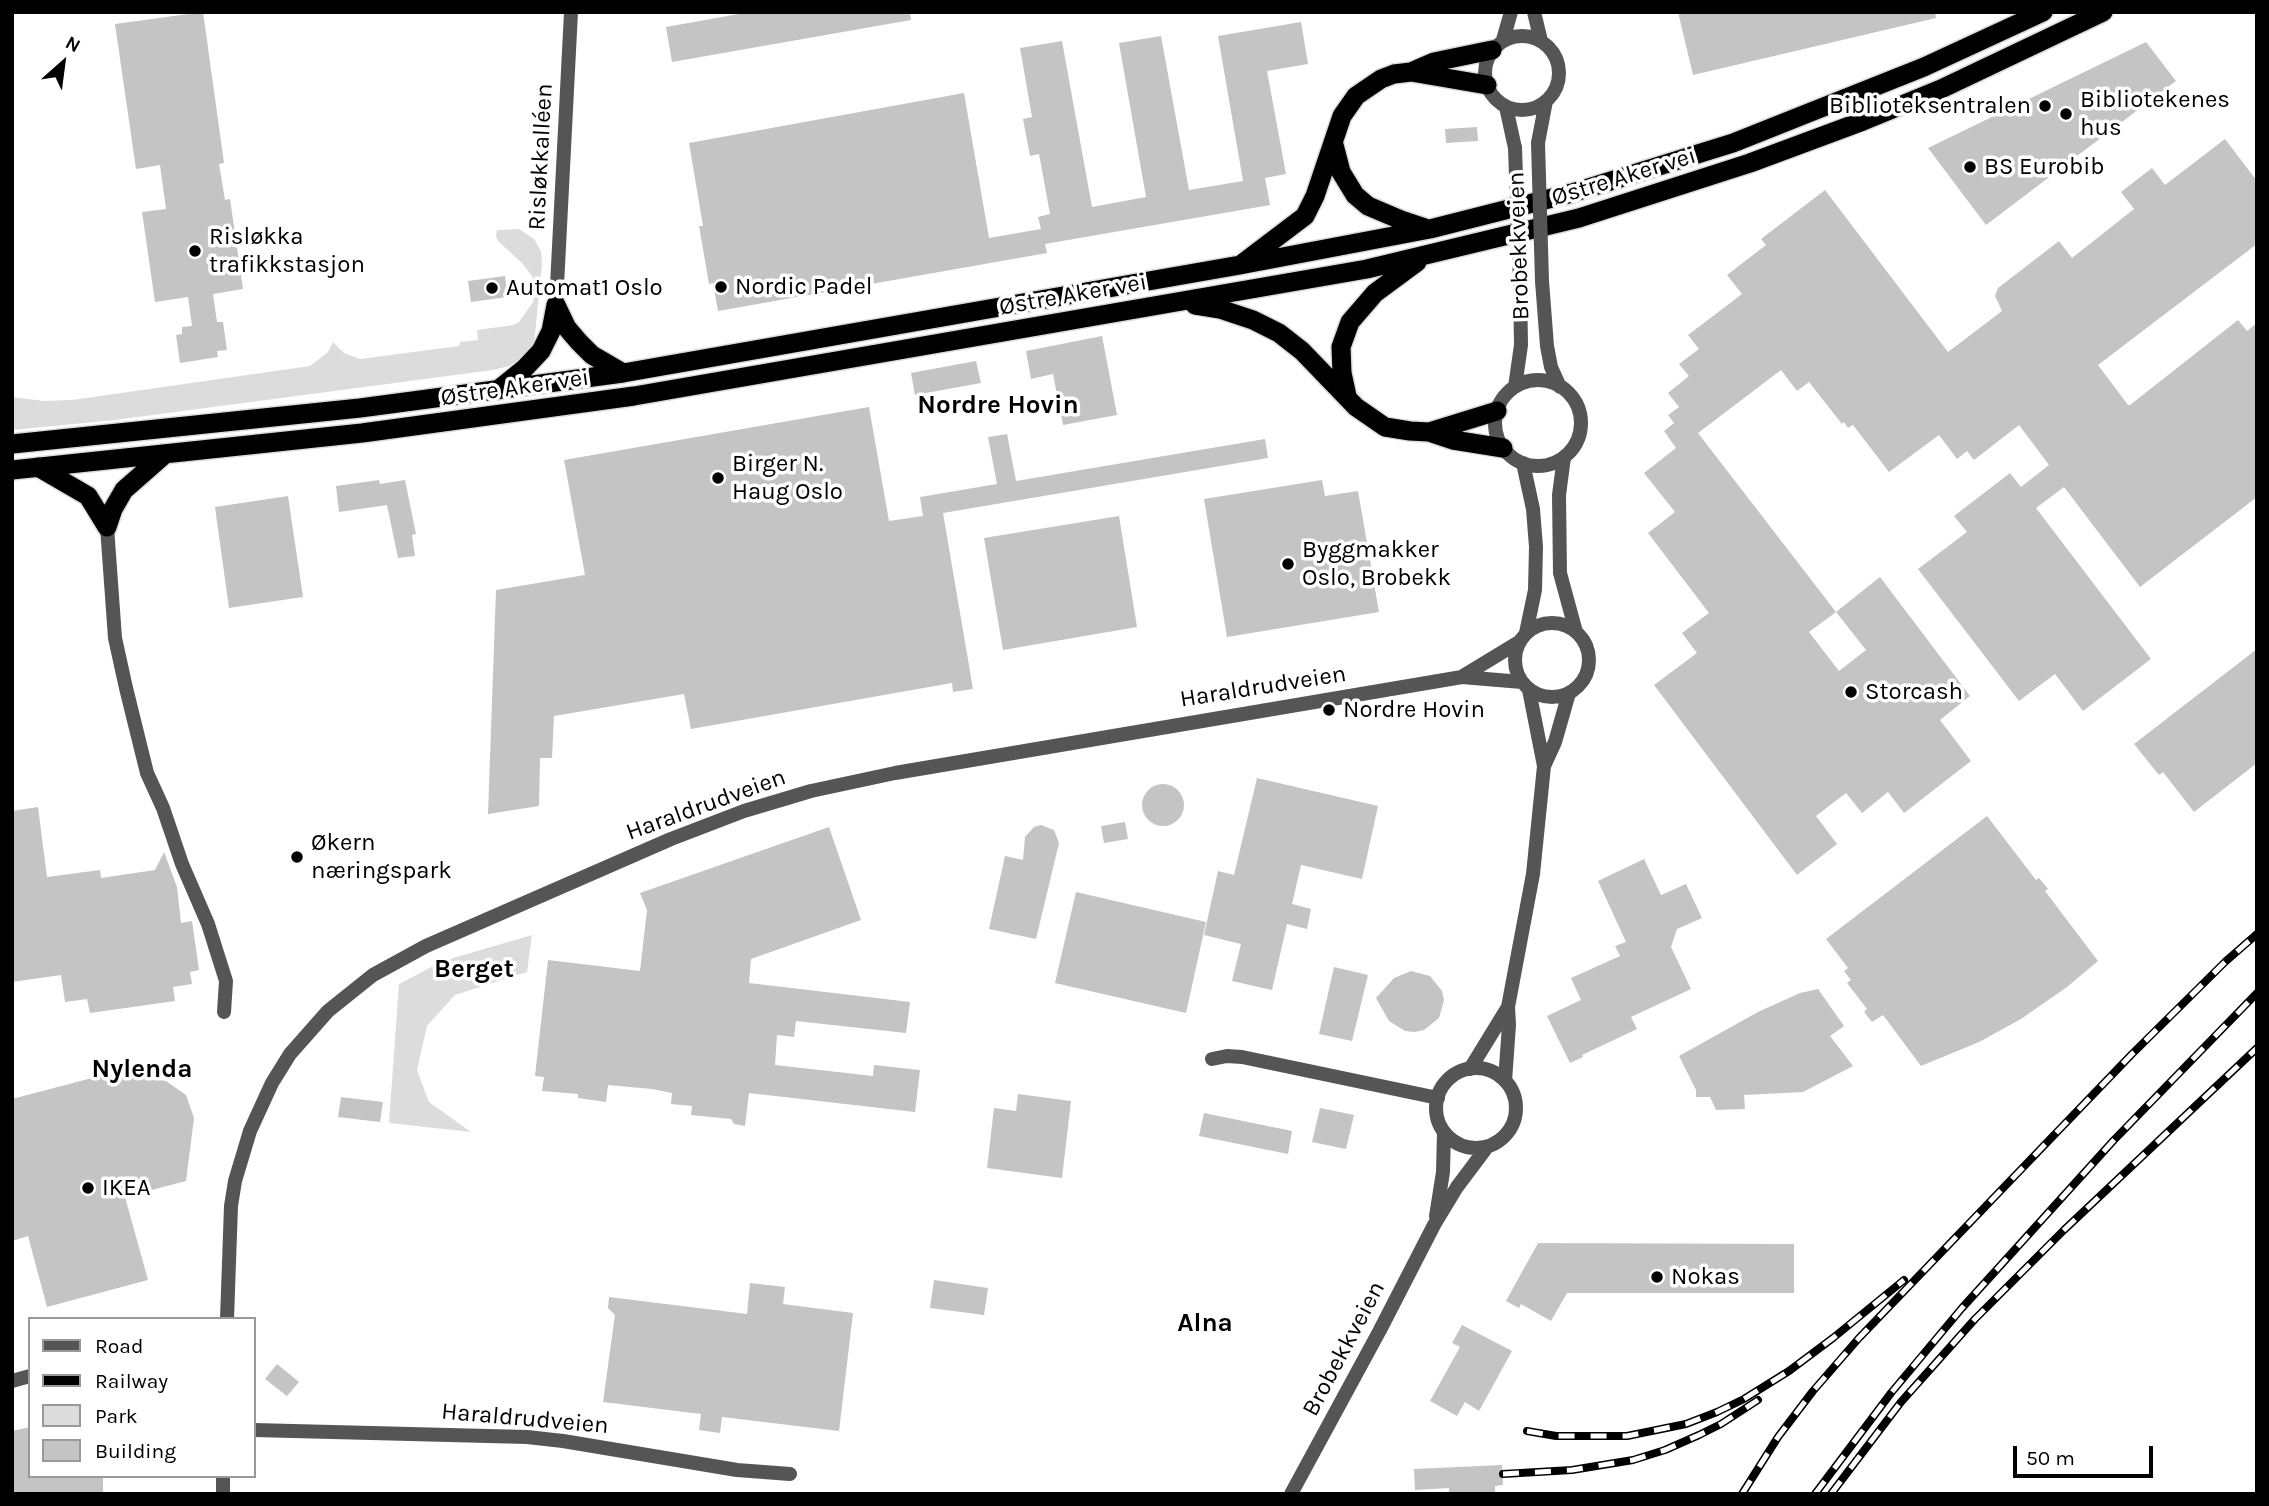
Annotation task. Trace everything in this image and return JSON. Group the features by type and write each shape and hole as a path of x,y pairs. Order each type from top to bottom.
{"highway":[{"name":"Østre Aker vei","path":"12,444 360,408 624,373 1430,229 1572,193 1732,143 1924,67 2043,12"},
{"name":"Østre Aker vei","path":"12,470 466,420 634,396 1367,269 1579,218 1750,163 1941,89 2104,12"},
{"path":"1240,265 1305,216 1334,145 1342,116 1356,96 1381,79 1498,45"},
{"path":"1411,72 1486,85"},
{"path":"1334,145 1341,172 1355,195 1368,206 1430,229"},
{"path":"1347,396 1342,373 1341,347 1350,322 1375,293 1425,256"},
{"path":"1176,302 1220,309 1266,326 1290,341 1365,415 1385,427 1410,432 1429,432 1497,411"},
{"path":"556,305 567,328 592,355 624,373"},
{"path":"498,390 541,351 551,331 556,305"},
{"path":"1429,432 1453,440 1503,448"},
{"path":"107,527 124,490 165,454"},
{"path":"38,467 88,496 107,527"}],"street":[{"name":"Risløkkalléen","path":"556,305 571,12"},
{"path":"1498,45 1518,36 1541,41 1553,52 1559,69 1556,87 1546,101 1527,110 1506,107 1494,98 1486,85 1485,70 1511,12"},
{"path":"1534,12 1541,41"},
{"name":"Brobekkveien","path":"1546,101 1538,143 1542,281 1547,346 1551,367 1560,387"},
{"name":"Brobekkveien","path":"1506,107 1515,148 1520,284 1521,345 1516,387"},
{"path":"1542,381 1560,387 1576,404 1581,426 1573,448 1564,457 1540,466 1523,463 1503,448 1496,430 1497,411 1504,397 1524,383 1542,381"},
{"path":"1564,457 1559,495 1560,573 1576,632"},
{"path":"1523,463 1533,509 1535,590 1515,663 1525,686 1544,766"},
{"path":"107,527 115,638 126,688 147,773 208,925 226,981 224,1012"},
{"path":"1522,638 1533,628 1551,623 1569,626 1587,646 1589,665 1583,682 1569,694 1549,697 1525,686"},
{"name":"Haraldrudveien","path":"1462,677 1506,652 1522,638"},
{"name":"Haraldrudveien","path":"227,1317 231,1206 241,1155 261,1105 290,1054 328,1011 373,975 398,960 671,839 744,811 811,791 895,773 1462,677 1525,686"},
{"path":"1505,1081 1508,1007 1533,874 1544,766 1555,742 1569,694"},
{"path":"1470,1069 1508,1007"},
{"path":"1212,1059 1242,1057 1438,1098"},
{"path":"1470,1069 1489,1070 1505,1081 1514,1096 1515,1119 1498,1142 1487,1147 1471,1148 1456,1143 1444,1132 1436,1110 1438,1098 1449,1079 1470,1069"},
{"name":"Brobekkveien","path":"1434,1225 1443,1172 1444,1132"},
{"name":"Brobekkveien","path":"1291,1494 1434,1225 1461,1180 1487,1147"},
{"name":"Haraldrudveien","path":"256,1430 527,1437 737,1471 790,1474"}],"green space":[{"path":"519,229 534,239 541,251 542,264 534,344 525,356 509,366 115,420 12,430 12,397 44,401 72,400 310,366 328,352 333,342 344,353 360,359 459,346 460,342 478,340 477,330 519,322 533,302 535,287 532,276 496,236 497,230"},
{"path":"532,935 527,972 455,995 427,1026 417,1070 429,1102 471,1132 389,1123 399,984 443,961"}],"building":[{"path":"203,12 224,163 219,164 225,200 230,199 243,289 213,294 217,322 223,322 227,350 217,351 218,357 180,363 176,335 182,334 182,327 192,326 188,297 155,302 142,212 166,209 160,165 136,169 115,24"},
{"path":"750,12 910,12 911,20 672,62 666,27"},
{"path":"1678,12 1935,12 1936,18 1693,75"},
{"path":"1301,22 1308,64 1267,71 1286,174 1265,178 1270,205 1045,244 1047,253 718,311 713,283 709,284 699,226 703,226 689,143 964,93 989,238 1041,229 1038,217 1050,214 1039,154 1030,156 1023,119 1032,117 1020,48 1062,41 1092,207 1146,197 1119,43 1161,36 1189,190 1243,181 1218,36"},
{"name":"Bibliotekenes hus","path":"2146,42 2176,81 1986,225 1928,148"},
{"path":"1477,127 1478,141 1446,143 1445,129"},
{"path":"2225,139 2257,181 2257,244 2098,365 2130,405 2238,320 2247,331 2257,323 2257,497 2140,587 2064,487 2036,508 2151,659 2083,711 2055,674 2019,701 1918,569 1967,532 1954,516 2010,473 2021,487 2049,465 2019,425 1974,460 1967,451 1957,459 1939,435 1889,472 1853,425 1848,428 1844,422 1842,424 1809,382 1797,391 1781,370 1698,433 1836,612 1880,577 1970,696 1940,720 1971,761 1904,813 1888,792 1862,813 1846,793 1816,816 1837,844 1797,875 1654,685 1697,653 1682,633 1709,613 1648,533 1675,512 1644,473 1676,448 1664,431 1674,423 1668,415 1679,407 1668,393 1689,376 1679,364 1699,349 1688,335 1742,294 1727,275 1766,245 1761,239 1825,190 1948,352 2002,311 1995,296 1998,288 2059,241 2072,258 2134,209 2121,192 2152,168 2165,185","holes":["1836,612 1866,650 1839,671 1809,632"]},
{"path":"505,276 508,297 471,302 468,281"},
{"path":"1102,336 1117,415 1063,425 1053,374 1031,379 1026,351"},
{"path":"976,361 981,383 915,395 911,373"},
{"path":"869,407 889,521 923,516 920,497 997,484 988,437 1007,434 1016,481 1265,439 1268,458 943,513 973,689 953,692 952,683 691,729 684,694 554,716 552,758 540,758 539,806 488,814 496,590 585,575 564,460"},
{"path":"379,480 380,484 405,480 416,534 412,535 415,556 398,558 387,505 339,512 336,486"},
{"path":"1322,480 1325,496 1358,491 1379,612 1227,637 1204,499"},
{"path":"288,496 303,597 229,608 215,507"},
{"path":"1119,516 1137,627 1003,650 984,538"},
{"path":"2257,649 2257,763 2194,812 2163,772 2159,775 2134,744"},
{"path":"1257,778 1378,806 1362,879 1301,865 1292,904 1311,909 1307,929 1287,924 1272,990 1232,981 1241,944 1204,935 1218,871 1234,875"},
{"path":"1163,784 1178,790 1184,805 1178,820 1163,826 1148,820 1142,805 1148,790"},
{"path":"38,807 47,877 100,870 101,878 155,870 164,852 177,887 181,923 192,921 199,970 190,972 192,984 173,987 175,1001 90,1013 87,999 65,1002 61,975 12,982 12,811"},
{"path":"1987,816 2036,880 2039,878 2048,889 2045,891 2098,961 2067,987 2021,1019 1979,1042 1921,1066 1883,1015 1872,1022 1864,1012 1867,1009 1847,983 1851,980 1844,971 1848,968 1826,939"},
{"path":"1125,822 1128,839 1104,843 1101,826"},
{"path":"1041,825 1054,830 1059,843 1036,939 989,929 1005,856 1023,860 1025,837 1034,827"},
{"path":"829,827 861,920 751,959 749,983 910,1002 906,1033 796,1021 794,1037 777,1035 775,1065 873,1076 874,1065 920,1070 915,1112 749,1093 745,1126 734,1124 731,1119 691,1115 692,1106 671,1104 672,1093 652,1089 608,1085 606,1102 578,1098 578,1094 542,1091 544,1077 535,1076 548,960 640,971 647,910 640,893"},
{"path":"1644,859 1661,895 1686,884 1702,918 1677,929 1671,947 1691,989 1631,1017 1637,1029 1570,1063 1547,1016 1581,1000 1571,978 1620,956 1615,946 1626,942 1598,881"},
{"path":"1076,892 1206,922 1186,1013 1055,983"},
{"path":"1334,967 1368,975 1352,1041 1319,1034"},
{"path":"1411,971 1430,976 1442,991 1444,1000 1439,1018 1424,1030 1415,1032 1405,1031 1389,1021 1376,998 1394,978"},
{"path":"1818,989 1844,1026 1830,1036 1853,1066 1803,1092 1744,1095 1745,1109 1716,1110 1710,1097 1696,1097 1696,1090 1679,1056 1758,1012 1800,993"},
{"name":"IKEA","path":"90,1069 166,1081 186,1095 194,1118 186,1181 125,1197 148,1280 47,1307 28,1236 12,1241 12,1099 92,1078"},
{"path":"1018,1094 1071,1101 1062,1178 987,1168 994,1108 1016,1111"},
{"path":"341,1097 383,1102 380,1122 338,1117"},
{"path":"1320,1108 1354,1115 1346,1149 1312,1142"},
{"path":"1204,1113 1292,1131 1288,1154 1199,1136"},
{"name":"Nokas","path":"1538,1243 1794,1244 1794,1293 1567,1293 1551,1321 1521,1304 1519,1308 1506,1301"},
{"path":"934,1280 988,1288 984,1315 930,1308"},
{"path":"750,1283 785,1287 783,1304 853,1313 839,1431 722,1417 720,1433 699,1430 701,1414 603,1402 615,1315 608,1308 609,1297 747,1314"},
{"path":"1462,1325 1512,1351 1479,1411 1465,1402 1457,1416 1430,1401 1460,1347 1452,1343"},
{"path":"277,1364 299,1382 287,1396 265,1379"},
{"path":"28,1427 28,1478 103,1478 103,1494 12,1494 12,1431"},
{"path":"1502,1465 1503,1485 1495,1486 1495,1494 1449,1494 1449,1488 1415,1490 1414,1469"}],"railway":[{"path":"1742,1494 1778,1437 1859,1338 2132,1054 2257,934"},
{"path":"1815,1494 1891,1393 1962,1308 2114,1140 2257,993"},
{"path":"1831,1494 1901,1402 1975,1319 2064,1230 2257,1048"},
{"path":"1527,1431 1556,1436 1627,1436 1686,1424 1717,1412 1789,1371 1904,1280"},
{"path":"1503,1474 1572,1470 1633,1460 1699,1435 1758,1400"}],"place":[{"name":"Biblioteksentralen","path":"2045,106"},
{"name":"Bibliotekenes hus","path":"2066,114"},
{"name":"BS Eurobib","path":"1970,167"},
{"name":"Risløkka trafikkstasjon","path":"195,251"},
{"name":"Nordic Padel","path":"721,287"},
{"name":"Automat1 Oslo","path":"492,288"},
{"name":"Birger N. Haug Oslo","path":"718,478"},
{"name":"Byggmakker Oslo, Brobekk","path":"1288,564"},
{"name":"Storcash","path":"1851,692"},
{"name":"Nordre Hovin","path":"1329,710"},
{"name":"Økern næringspark","path":"297,857"},
{"name":"IKEA","path":"88,1188"},
{"name":"Nokas","path":"1657,1277"}],"district":[{"name":"Nordre Hovin","path":"998,406"},
{"name":"Berget","path":"474,970"},
{"name":"Nylenda","path":"142,1070"},
{"name":"Alna","path":"1205,1324"}]}
